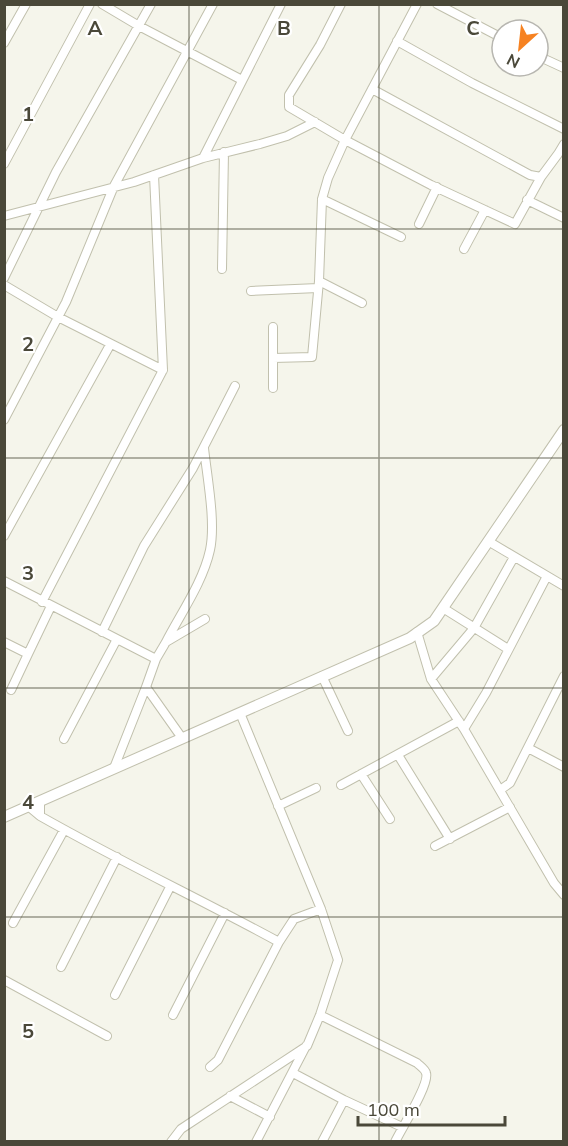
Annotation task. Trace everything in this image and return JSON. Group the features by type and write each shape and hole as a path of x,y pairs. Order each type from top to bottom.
{"street":[{"path":"4,43 26,4"},
{"path":"4,164 90,4"},
{"path":"102,4 138,26 242,80"},
{"path":"4,278 38,208 151,4"},
{"path":"4,420 58,317 114,186 213,4"},
{"path":"203,158 281,4"},
{"path":"341,4 320,45 289,95 289,107 345,140 515,224 540,177 561,156 564,144"},
{"path":"273,358 312,357 322,199 334,162 417,4"},
{"path":"437,4 490,32"},
{"path":"397,41 472,83 564,129"},
{"path":"550,62 564,68"},
{"path":"372,89 530,175 540,177"},
{"path":"4,216 287,136 315,122"},
{"path":"222,269 224,152"},
{"path":"42,602 163,370 154,175"},
{"path":"419,224 437,187"},
{"path":"322,199 401,237"},
{"path":"527,200 564,218"},
{"path":"464,249 485,210"},
{"path":"251,291 318,284 362,303"},
{"path":"4,285 110,345 163,370"},
{"path":"273,327 273,388"},
{"path":"4,536 110,345"},
{"path":"102,632 144,546 193,468 235,386"},
{"path":"4,817 410,638 434,621 488,541 559,445 564,430"},
{"path":"114,768 156,659 196,584 210,549 212,533 204,444"},
{"path":"488,541 564,585"},
{"path":"431,679 474,628 514,557"},
{"path":"340,785 461,725 486,693 547,576"},
{"path":"4,582 156,659"},
{"path":"11,690 51,606"},
{"path":"442,608 508,649"},
{"path":"166,642 205,619"},
{"path":"417,632 431,679 461,725 554,883 564,895"},
{"path":"64,739 117,639"},
{"path":"4,642 28,654"},
{"path":"322,676 348,731"},
{"path":"500,790 510,783 564,676"},
{"path":"146,687 182,738"},
{"path":"555,694 564,699"},
{"path":"240,713 321,909 338,960 307,1046 256,1142"},
{"path":"528,748 564,767"},
{"path":"398,755 450,839"},
{"path":"361,774 390,819"},
{"path":"278,806 316,788"},
{"path":"40,801 40,816"},
{"path":"28,806 64,830 279,942"},
{"path":"435,846 510,807"},
{"path":"13,923 64,830"},
{"path":"61,967 117,857"},
{"path":"116,995 170,887"},
{"path":"210,1067 219,1060 279,942 294,920 321,909"},
{"path":"173,1015 225,913"},
{"path":"4,980 107,1036"},
{"path":"320,1015 417,1063 425,1070 427,1076 424,1087 395,1142"},
{"path":"174,1141 181,1129 307,1046"},
{"path":"293,1073 402,1127"},
{"path":"230,1096 270,1117"},
{"path":"322,1142 344,1100"}]}
